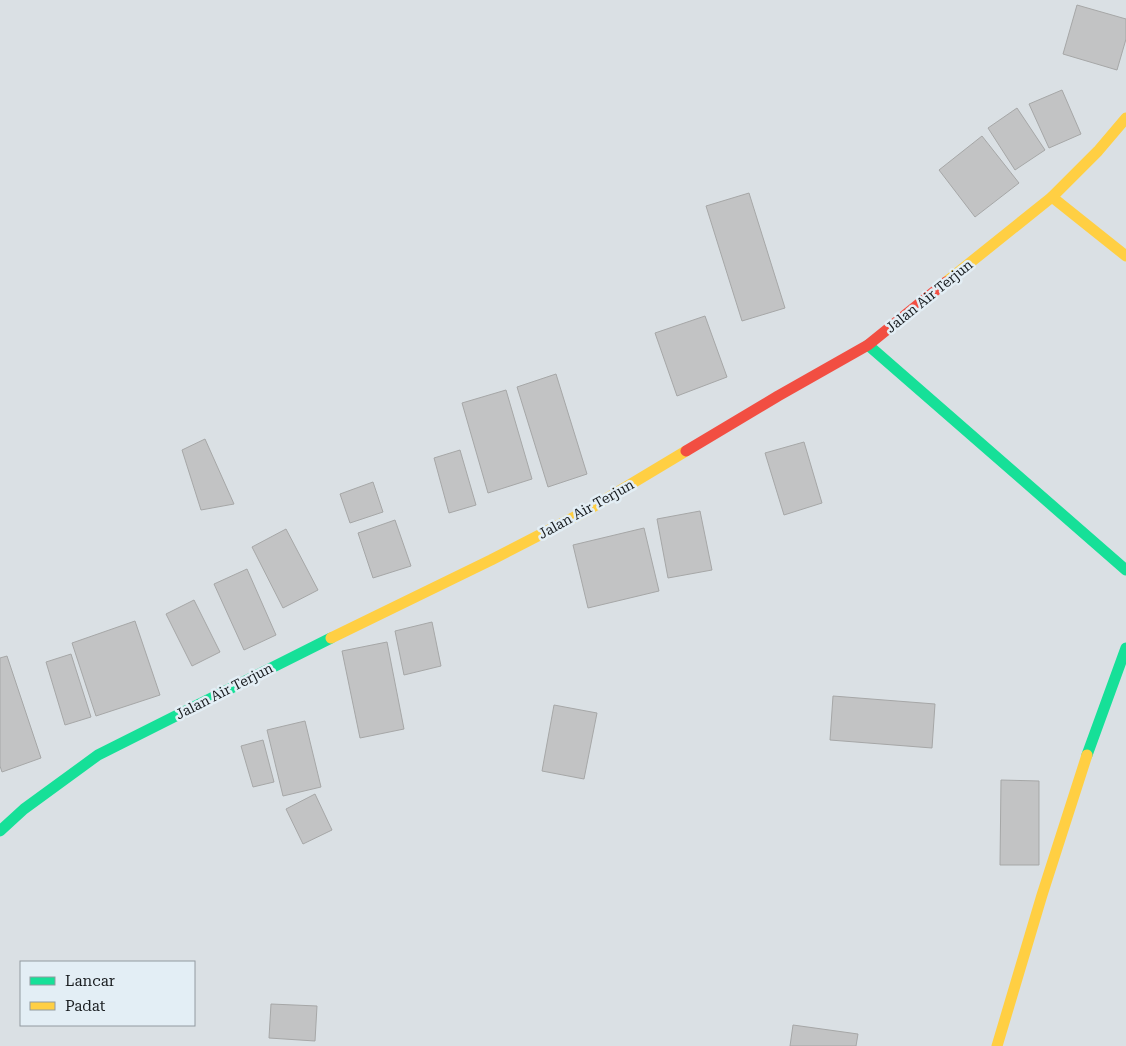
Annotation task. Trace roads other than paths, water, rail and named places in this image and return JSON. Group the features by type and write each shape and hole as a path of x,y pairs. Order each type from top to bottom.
{"street":[{"name":"Jalan Air Terjun","path":"0,830 24,809 98,755 586,512 769,401 868,345 1052,197 1098,151 1126,118"},
{"path":"1052,197 1126,256"},
{"path":"868,345 1126,570"},
{"path":"997,1046 1081,770 1098,718 1126,648"}]}
